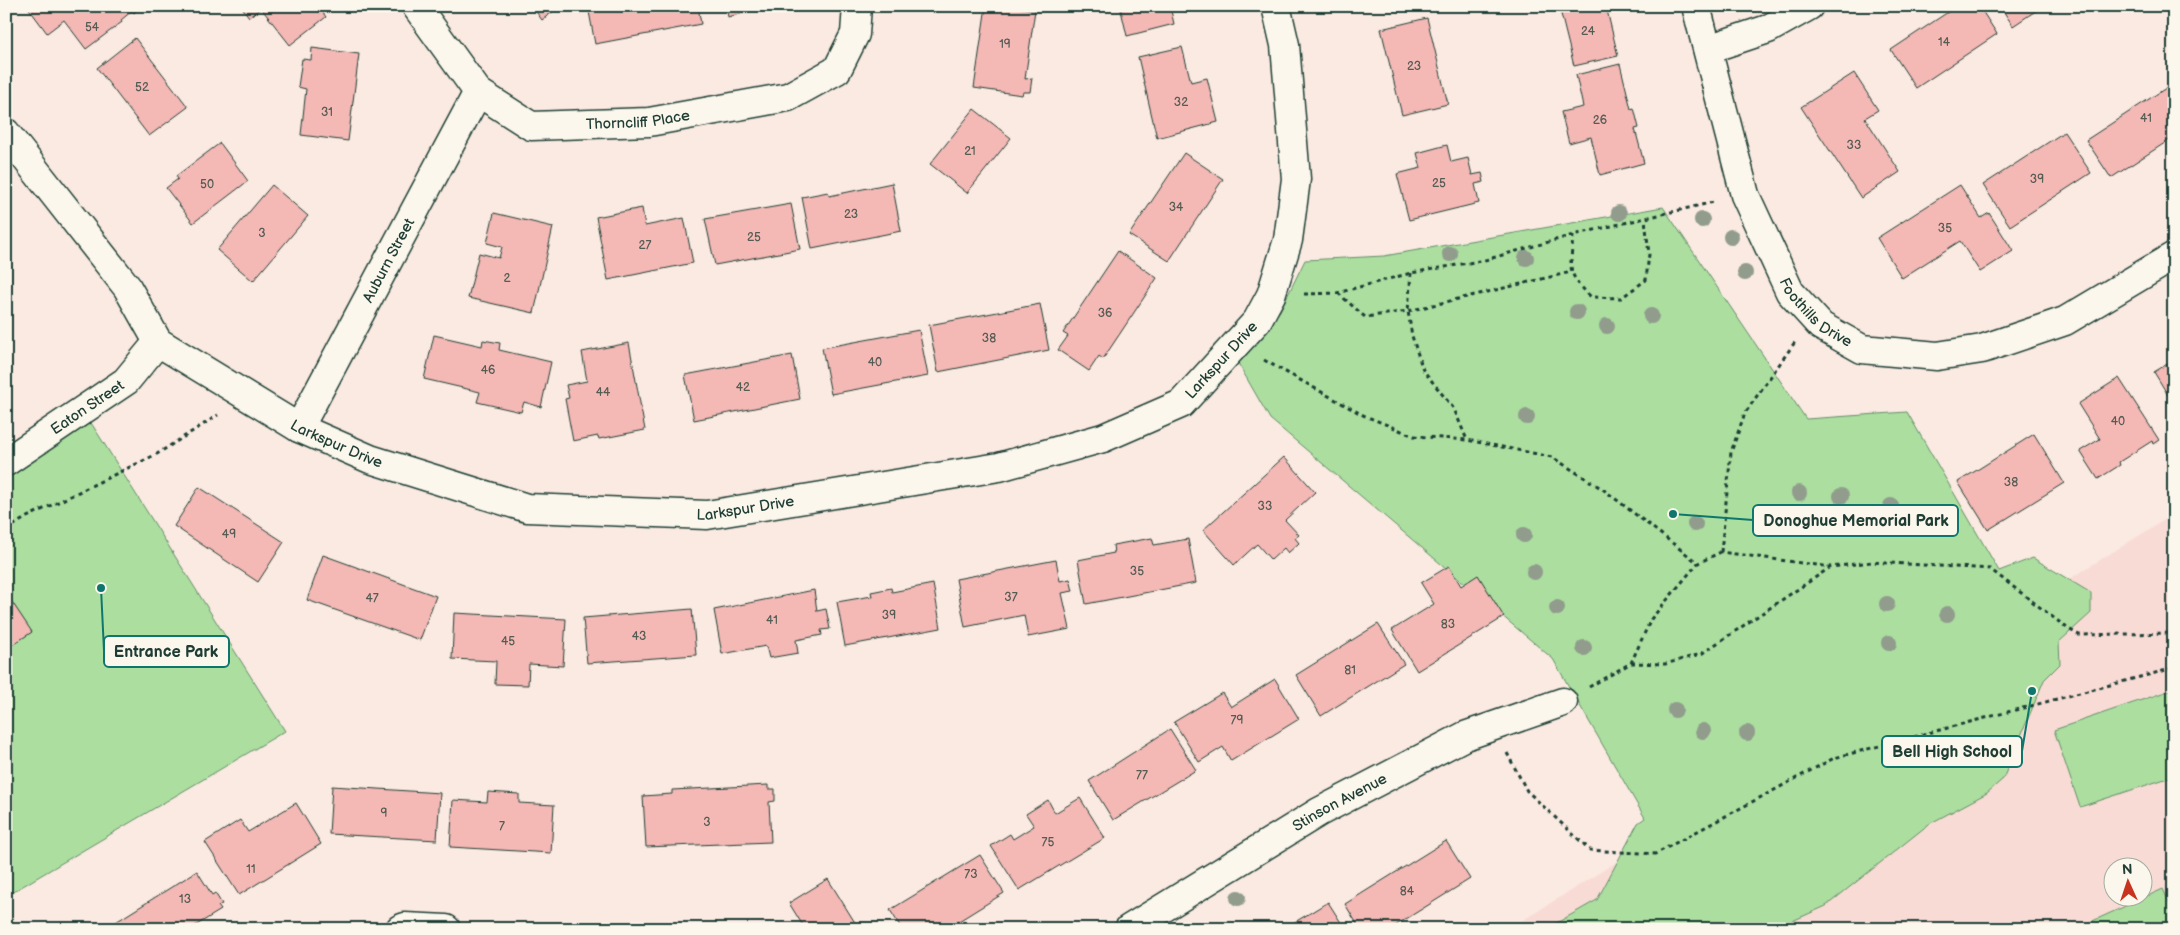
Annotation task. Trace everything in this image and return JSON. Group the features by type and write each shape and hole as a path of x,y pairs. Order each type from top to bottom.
{"street":[{"name":"Thorncliff Place","path":"416,6 478,92 531,126 649,122 788,97 837,70 855,34 857,6"},
{"name":"Larkspur Drive","path":"6,133 126,287 158,342 237,392 299,428 370,459 527,508 707,515 999,467 1103,438 1181,404 1257,321 1271,295 1288,240 1296,180 1285,45 1276,6"},
{"name":"Foothills Drive","path":"1696,6 1745,195 1790,292 1821,326 1862,349 1937,356 1982,349 2066,320 2174,256"},
{"path":"1708,49 1768,29 1809,6"},
{"name":"Auburn Street","path":"299,428 478,92"},
{"name":"Eaton Street","path":"6,462 126,381 158,342"},
{"name":"Stinson Avenue","path":"1129,929 1319,812 1465,736 1563,702"},
{"path":"400,929 406,927 446,929"}],"path":[{"path":"1271,295 1337,293 1411,273 1485,260 1573,235 1745,195"},
{"path":"1573,235 1571,272 1573,279 1591,297 1621,298 1646,280 1650,254 1644,219"},
{"path":"1337,293 1365,317 1408,311 1571,272"},
{"path":"1411,273 1408,311 1412,336 1423,370 1454,409 1467,440"},
{"path":"6,282 6,294"},
{"path":"1722,552 1731,452 1745,413 1794,343 1821,326"},
{"path":"1236,344 1363,415 1414,436 1467,440 1552,457 1604,490 1698,563"},
{"path":"6,530 28,517 157,454 219,414 237,392"},
{"path":"1631,663 1651,618 1698,563 1722,552 1831,567 1872,562 1990,569 2067,628 2079,635 2174,633"},
{"path":"1563,702 1631,663 1665,664 1701,654 1831,567"},
{"path":"1493,726 1527,792 1590,850 1656,854 1834,758 2174,668"}],"shaded area":[{"path":"2174,514 2174,929 1509,929"}],"green space":[{"path":"1663,207 1806,419 1907,412 1999,571 2033,558 2091,593 2091,613 2059,642 2060,664 2044,680 2003,779 1987,793 1929,824 1826,906 1788,923 1781,929 1546,929 1597,900 1638,823 1645,818 1553,659 1270,419 1238,363 1280,311 1305,260 1384,256"},
{"path":"76,399 285,731 6,896 6,444"},
{"path":"2174,689 2174,776 2080,807 2054,730"},
{"path":"2163,889 2174,913 2174,929 2075,929 2121,908 2152,908 2152,894"}],"building":[{"path":"27,6 133,6 136,11 134,13 132,11 121,20 122,22 86,49 64,20 47,33"},
{"path":"241,6 318,6 326,17 290,45 261,8 249,17"},
{"path":"532,6 560,6 542,20"},
{"path":"588,6 698,6 701,24 595,44"},
{"path":"726,6 771,6 728,17"},
{"path":"986,6 1010,6 1035,10 1025,79 1032,78 1030,92 1023,92 1022,95 974,88"},
{"path":"1120,6 1170,6 1174,24 1127,36"},
{"path":"1559,6 1606,6 1618,56 1574,66"},
{"path":"1957,6 1979,6 1997,34 1916,88 1891,50"},
{"path":"2000,6 2043,6 2013,26"},
{"path":"1427,18 1448,104 1402,115 1381,29"},
{"path":"135,38 188,107 149,136 97,68"},
{"path":"1182,47 1191,82 1207,78 1218,122 1157,138 1138,57"},
{"path":"312,48 359,54 348,141 301,135 306,89 298,87 302,59 311,60"},
{"path":"1620,64 1631,109 1634,108 1639,128 1635,129 1644,163 1600,175 1591,137 1569,143 1561,112 1583,107 1576,75"},
{"path":"1854,73 1878,110 1865,118 1900,172 1861,198 1801,107"},
{"path":"2166,88 2174,100 2174,137 2111,178 2086,140"},
{"path":"974,109 1011,138 967,193 930,164"},
{"path":"2064,132 2091,173 2010,226 1983,185"},
{"path":"220,143 248,181 193,223 166,188 178,179 176,176"},
{"path":"1447,145 1451,162 1468,158 1472,175 1482,173 1484,182 1475,184 1479,203 1409,220 1397,174 1421,168 1417,153"},
{"path":"1184,153 1223,179 1169,261 1129,235"},
{"path":"892,183 901,231 812,249 802,197 828,192 829,196"},
{"path":"272,185 308,216 253,281 217,250"},
{"path":"1960,185 1981,218 1989,213 2013,251 1980,272 1960,241 1902,278 1877,238"},
{"path":"791,204 800,249 715,265 705,219"},
{"path":"642,208 645,226 684,218 693,263 608,280 596,217"},
{"path":"494,213 553,227 534,313 468,298 479,253 499,258 502,247 487,243"},
{"path":"1118,251 1157,278 1103,359 1099,356 1089,371 1058,350 1068,336 1063,333"},
{"path":"1040,304 1049,350 938,372 929,325"},
{"path":"919,330 928,376 831,394 822,348"},
{"path":"434,335 482,346 483,340 500,343 499,350 551,362 541,407 524,402 521,412 477,402 480,392 424,379"},
{"path":"629,343 645,430 599,439 598,436 573,441 565,399 569,398 566,385 587,381 582,352"},
{"path":"792,355 800,399 694,420 685,375"},
{"path":"2174,360 2174,405 2154,372"},
{"path":"2119,378 2159,440 2153,444 2152,441 2119,462 2120,465 2098,479 2080,451 2100,439 2078,404"},
{"path":"2034,434 2064,483 1988,530 1958,482"},
{"path":"1284,457 1315,492 1285,520 1299,535 1295,538 1299,543 1288,553 1284,548 1271,560 1257,544 1234,565 1203,530"},
{"path":"199,487 284,542 258,582 174,526"},
{"path":"1152,538 1154,545 1188,539 1196,583 1086,604 1078,560 1114,553 1113,545"},
{"path":"323,555 436,596 420,640 307,600"},
{"path":"1056,560 1060,581 1070,579 1073,591 1062,593 1070,629 1028,637 1024,615 965,627 956,579"},
{"path":"1449,566 1461,586 1478,575 1504,617 1417,671 1392,630 1434,604 1421,583"},
{"path":"933,584 941,628 845,646 837,602 872,596 871,592 891,588 892,592"},
{"path":"814,590 817,611 826,609 830,629 821,630 822,635 796,640 798,653 769,658 766,646 722,654 714,610"},
{"path":"6,593 32,632 6,649"},
{"path":"692,609 696,655 587,663 583,618"},
{"path":"454,613 566,619 563,666 529,664 528,685 495,684 496,661 452,659"},
{"path":"1378,624 1404,664 1321,716 1296,675"},
{"path":"1275,679 1299,719 1231,761 1223,747 1199,762 1174,722 1222,693 1231,707"},
{"path":"1170,729 1196,770 1113,820 1089,781"},
{"path":"768,785 768,789 775,789 775,801 769,802 771,842 646,847 643,796 672,794 672,790"},
{"path":"332,786 440,793 437,840 329,834"},
{"path":"488,792 519,794 519,803 554,805 551,853 450,847 453,800 487,802"},
{"path":"1080,798 1105,838 1019,890 991,846 1010,834 1013,839 1034,826 1026,814 1048,800 1055,813"},
{"path":"296,803 321,844 239,895 205,842 240,820 248,832"},
{"path":"1446,841 1470,879 1390,929 1360,929 1345,904"},
{"path":"980,855 1004,893 946,929 902,929 890,910"},
{"path":"197,871 212,895 215,893 222,904 218,906 221,910 190,929 113,929 111,925"},
{"path":"828,879 859,929 805,929 789,903"},
{"path":"1328,902 1345,929 1283,929 1310,913"}],"place":[{"name":"Donoghue Memorial Park","path":"1673,514"},
{"name":"Entrance Park","path":"101,588"},
{"name":"Bell High School","path":"2032,691"}]}
